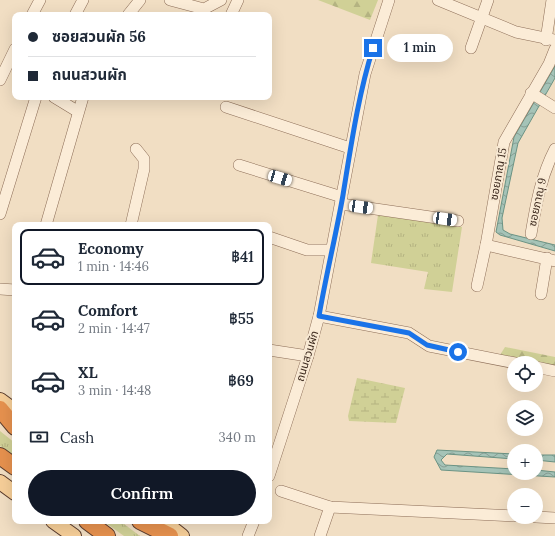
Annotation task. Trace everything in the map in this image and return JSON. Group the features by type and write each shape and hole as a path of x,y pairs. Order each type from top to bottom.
{"highway":[{"path":"0,409 12,423"},
{"path":"0,421 12,429"},
{"path":"0,456 12,465"},
{"path":"91,524 107,536"},
{"path":"134,524 150,536"},
{"path":"146,524 170,536"}],"main road":[{"path":"0,400 12,409"},
{"path":"0,482 12,491"},
{"path":"57,524 74,536"},
{"path":"167,524 182,536"}],"street":[{"path":"34,12 40,0"},
{"path":"77,12 83,0"},
{"path":"130,12 140,0"},
{"path":"170,0 202,12 221,0"},
{"path":"232,12 238,0"},
{"name":"ถนนสวนผัก","path":"272,467 308,356 319,316 365,74 389,0"},
{"path":"438,0 516,32 551,40 552,0"},
{"path":"471,48 480,17 488,0"},
{"name":"ซอยภาณุ 15","path":"477,286 486,245 504,142 534,95 555,49"},
{"path":"0,80 12,55"},
{"path":"534,95 550,105"},
{"path":"0,214 35,100"},
{"path":"59,100 77,111"},
{"path":"47,222 77,111 82,100"},
{"path":"226,107 350,148"},
{"path":"132,222 144,169 144,159 136,149"},
{"name":"ซอยภาณุ 9","path":"531,234 540,185 544,171 555,149"},
{"path":"239,165 342,200 458,221"},
{"path":"272,238 307,250 331,250"},
{"path":"486,245 551,259 541,294"},
{"path":"0,289 12,290"},
{"path":"319,316 409,333 429,346 507,361"},
{"path":"272,350 308,356"},
{"path":"543,368 555,371"},
{"path":"281,491 330,506 507,516"},
{"path":"320,536 330,506"},
{"path":"543,517 555,518"},
{"path":"248,536 253,524"}],"green space":[{"path":"318,0 378,0 370,20"},
{"path":"378,215 462,227 452,292 424,289 428,272 371,263"},
{"path":"505,347 555,357 555,368 543,365 543,356 507,357 500,355"},
{"path":"357,378 405,388 396,423 349,421 348,416"},
{"path":"0,431 12,441 12,455 0,446"},
{"path":"107,524 124,524 140,536 124,536"}],"water":[{"path":"555,66 555,78 518,143 502,218 503,230 510,234 555,245 555,251 500,235 496,232 514,137"},
{"path":"437,450 507,454 507,458 447,454 441,460 445,465 507,469 507,474 441,470 434,457"},
{"path":"543,455 555,455 555,462 543,461"},
{"path":"543,471 555,472 555,477 543,476"}],"route":[{"path":"373,48 365,74 350,148 319,316 409,333 427,345 458,352"}]}
